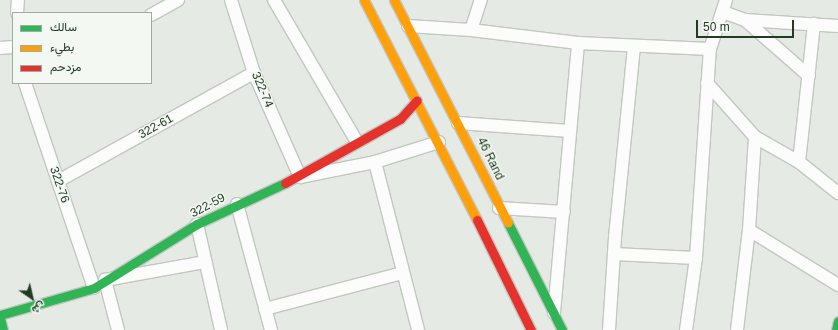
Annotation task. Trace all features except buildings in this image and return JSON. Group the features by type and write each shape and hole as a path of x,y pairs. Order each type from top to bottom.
{"main road":[{"path":"364,0 439,142 531,330"},
{"name":"46 Rand","path":"394,0 458,123 499,208 562,330"},
{"name":"322-59","path":"0,316 94,288 197,224 237,204 300,178 357,142 400,119 417,100"},
{"path":"0,316 3,330"},
{"path":"836,330 838,321"}],"street":[{"path":"17,12 18,0"},
{"path":"152,14 178,0"},
{"name":"322-74","path":"231,0 254,73 300,178"},
{"path":"274,0 357,142"},
{"path":"470,30 481,0"},
{"path":"686,330 696,258 710,49 725,6 745,20 809,76"},
{"path":"745,20 838,26"},
{"path":"799,162 814,24"},
{"path":"408,26 470,30 578,43 710,49"},
{"path":"554,313 578,43"},
{"path":"609,330 614,254 634,46"},
{"path":"0,48 12,47"},
{"name":"322-61","path":"58,181 254,73"},
{"path":"707,83 755,137 799,162 838,193"},
{"name":"322-76","path":"27,84 94,288"},
{"path":"458,123 570,130"},
{"path":"741,328 755,137"},
{"path":"300,178 375,162 439,142"},
{"path":"375,162 402,273 418,330"},
{"path":"237,204 271,330"},
{"path":"499,208 564,212"},
{"path":"197,224 221,330"},
{"path":"749,230 838,285"},
{"path":"614,254 696,258"},
{"path":"118,330 105,280 205,262"},
{"path":"265,309 402,273"}],"traffic: fast":[{"path":"0,315 94,288 197,224 285,183"},
{"path":"508,223 562,330"},
{"path":"0,318 3,330"},
{"path":"836,330 838,321"}],"traffic: slow":[{"path":"364,0 477,220"},
{"path":"394,0 508,223"}],"traffic: jam":[{"path":"285,183 400,119 417,100"},
{"path":"477,220 531,330"}]}
